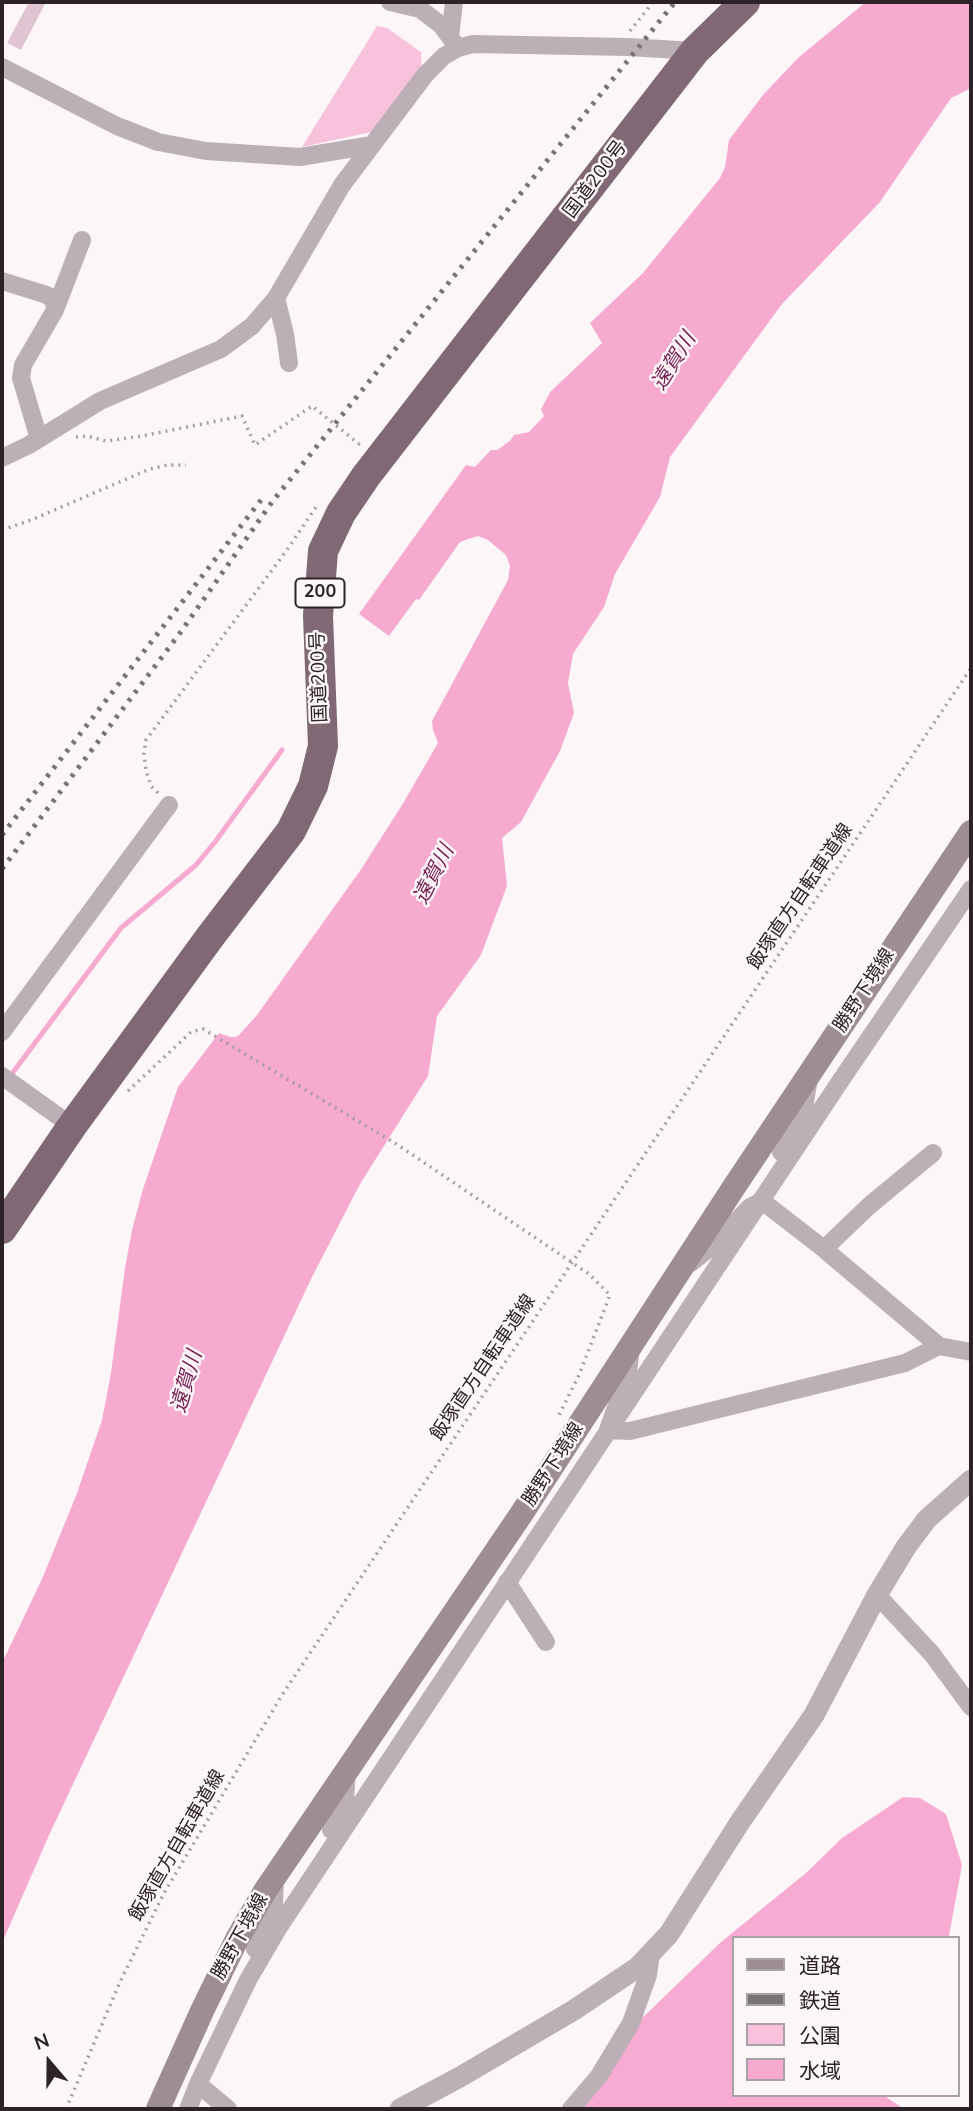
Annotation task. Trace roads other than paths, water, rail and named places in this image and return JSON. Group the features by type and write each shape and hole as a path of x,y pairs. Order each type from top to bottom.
{"highway":[{"name":"国道200号","path":"2,1229 72,1126 291,831 313,786 323,746 318,616 324,551 341,513 366,476 695,51 745,2"}],"main road":[{"name":"勝野下境線","path":"158,2109 237,1939 275,1876 520,1516 971,832"}],"street":[{"path":"390,2 420,9 441,25 454,42 695,51"},
{"path":"2,458 39,439 100,401 220,349 252,326 276,298 342,185 425,75 454,42 454,2"},
{"path":"2,67 117,126 158,142 206,151 300,157 372,145"},
{"path":"39,439 21,378 23,365 55,310 82,240"},
{"path":"2,281 47,295 54,302 55,310"},
{"path":"276,298 289,363"},
{"path":"2,1032 169,805"},
{"path":"188,2109 243,1991 315,1869 384,1770 838,1083 971,889"},
{"path":"680,1271 713,1245 767,1193 774,1166 804,1108 810,1074"},
{"path":"2,1076 72,1126"},
{"path":"824,1250 870,1205 933,1153"},
{"path":"767,1193 824,1250 939,1346 971,1352"},
{"path":"608,1430 628,1373 631,1345"},
{"path":"608,1430 631,1431 905,1363 939,1346"},
{"path":"400,2109 574,2010 638,1968 651,1954 669,1934 740,1822 814,1714 877,1595 906,1547 927,1519 971,1480"},
{"path":"483,1620 508,1559 520,1516"},
{"path":"507,1583 546,1642"},
{"path":"877,1595 932,1654 971,1707"},
{"path":"315,1869 320,1850 345,1801 347,1770"},
{"path":"243,1991 244,1972 274,1905 275,1876"},
{"path":"571,2109 599,2076 631,2023 648,1975 651,1954"},
{"path":"198,2084 228,2109"}],"water":[{"name":"遠賀川","path":"866,2 971,2 971,88 951,98 880,202 782,304 670,457 660,497 615,574 604,607 573,654 568,683 574,713 560,751 521,822 502,838 507,886 481,955 437,1016 428,1076 360,1184 312,1277 50,1833 2,1943 2,1663 42,1579 76,1496 102,1420 132,1230 178,1087 219,1033 236,1037 257,1015 362,868 438,743 432,721 508,580 510,566 506,555 488,540 478,536 468,539 460,542 419,600 416,599 389,636 359,614 466,465 475,467 491,450 497,450 514,435 529,432 544,416 541,409 551,391 602,343 590,323 643,273 720,178 725,167 729,140 763,95 798,58"}],"waterway":[{"path":"2,1087 121,928 196,865 282,750"}],"railway":[{"path":"2,869 180,633 272,502 675,2"},
{"path":"2,835 261,500"}]}
